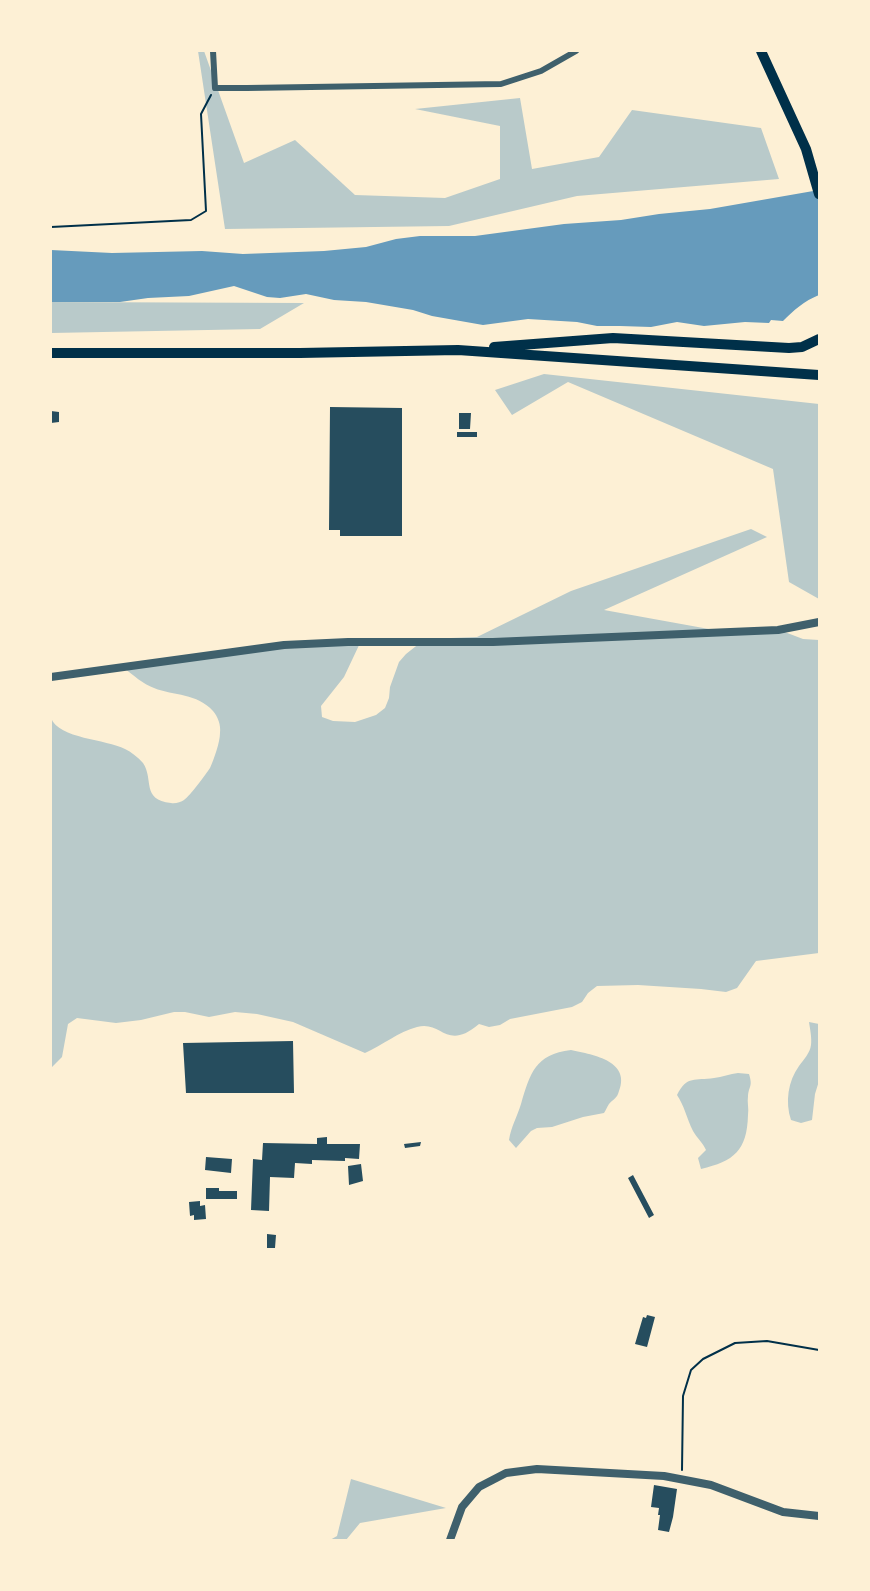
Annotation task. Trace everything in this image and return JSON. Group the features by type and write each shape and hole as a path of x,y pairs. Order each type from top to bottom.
{"highway":[{"path":"761,51 806,149 819,194"},
{"path":"51,352 300,353 458,350 613,338 789,348 802,347 819,339"},
{"path":"458,350 819,375"}],"street":[{"path":"213,51 215,88 501,84 541,71 576,51"},
{"path":"51,677 284,645 348,642 505,642 778,630 819,622"},
{"path":"450,1540 462,1507 479,1487 506,1473 537,1469 682,1479 711,1485 783,1512 819,1516"}],"path":[{"path":"51,227 191,220 206,211 201,114 215,88"},
{"path":"682,1479 683,1396 691,1370 703,1359 735,1343 767,1341 819,1350"}],"shaded area":[{"path":"198,51 204,51 244,163 295,140 355,195 445,198 500,179 500,126 415,109 520,98 532,169 599,157 632,110 761,128 779,179 577,196 449,226 225,229"},
{"path":"51,302 304,303 260,329 51,333"},
{"path":"544,374 819,404 819,599 789,582 773,469 568,382 512,415 495,390"},
{"path":"751,529 767,537 604,610 742,635 782,631 803,639 819,640 819,953 756,961 737,988 726,992 638,985 597,986 582,1002 572,1007 510,1019 500,1025 489,1027 479,1024 459,1035 451,1035 425,1026 417,1027 365,1053 293,1022 257,1014 235,1012 209,1017 174,1012 116,1023 77,1018 68,1024 62,1057 51,1068 51,718 63,730 117,746 132,753 143,763 150,788 156,798 178,803 190,794 210,768 220,737 218,718 207,705 200,701 150,686 124,668 259,647 361,641 344,677 321,706 322,717 333,721 355,722 376,715 385,708 399,662 425,639 477,637 571,591"},
{"path":"809,1022 819,1024 819,1081 812,1120 801,1123 791,1120 788,1099 792,1078 810,1048"},
{"path":"571,1050 600,1057 616,1067 621,1083 617,1096 604,1113 552,1127 537,1128 531,1131 516,1148 509,1140 510,1135 531,1075 536,1067 549,1056"},
{"path":"738,1073 749,1074 751,1081 748,1092 745,1138 737,1152 730,1158 701,1169 698,1158 706,1150 693,1131 677,1095 684,1084 692,1080"},
{"path":"351,1479 446,1508 360,1523 346,1540 330,1540 337,1536"}],"water":[{"path":"819,190 819,295 800,306 783,321 704,326 677,322 651,327 597,326 577,322 528,319 483,325 432,316 413,310 306,294 280,298 267,297 234,286 189,296 120,302 51,302 51,250 112,253 202,251 243,254 324,251 366,247 396,239 420,236 475,236 564,224 621,220 710,209"}],"building":[{"path":"330,407 402,408 402,536 340,536 340,530 329,530"},
{"path":"51,411 59,412 59,422 51,423"},
{"path":"459,413 471,413 470,429 459,429"},
{"path":"457,432 477,432 477,437 457,437"},
{"path":"293,1041 294,1093 186,1093 183,1043"},
{"path":"327,1137 327,1144 360,1144 359,1159 312,1160 312,1164 295,1163 294,1178 270,1177 269,1211 251,1210 253,1159 262,1160 263,1143 317,1144 317,1138"},
{"path":"421,1142 420,1146 405,1148 404,1144"},
{"path":"206,1157 232,1159 231,1173 205,1170"},
{"path":"361,1164 363,1181 349,1185 348,1166"},
{"path":"633,1175 654,1215 649,1218 628,1178"},
{"path":"206,1188 237,1191 237,1199 206,1199"},
{"path":"200,1201 200,1206 205,1205 206,1219 194,1220 194,1215 190,1216 189,1202"},
{"path":"267,1234 276,1235 275,1248 267,1248"},
{"path":"647,1315 655,1317 647,1347 635,1344 643,1317 646,1318"},
{"path":"654,1485 677,1489 669,1532 658,1530 659,1508 651,1507"}]}
